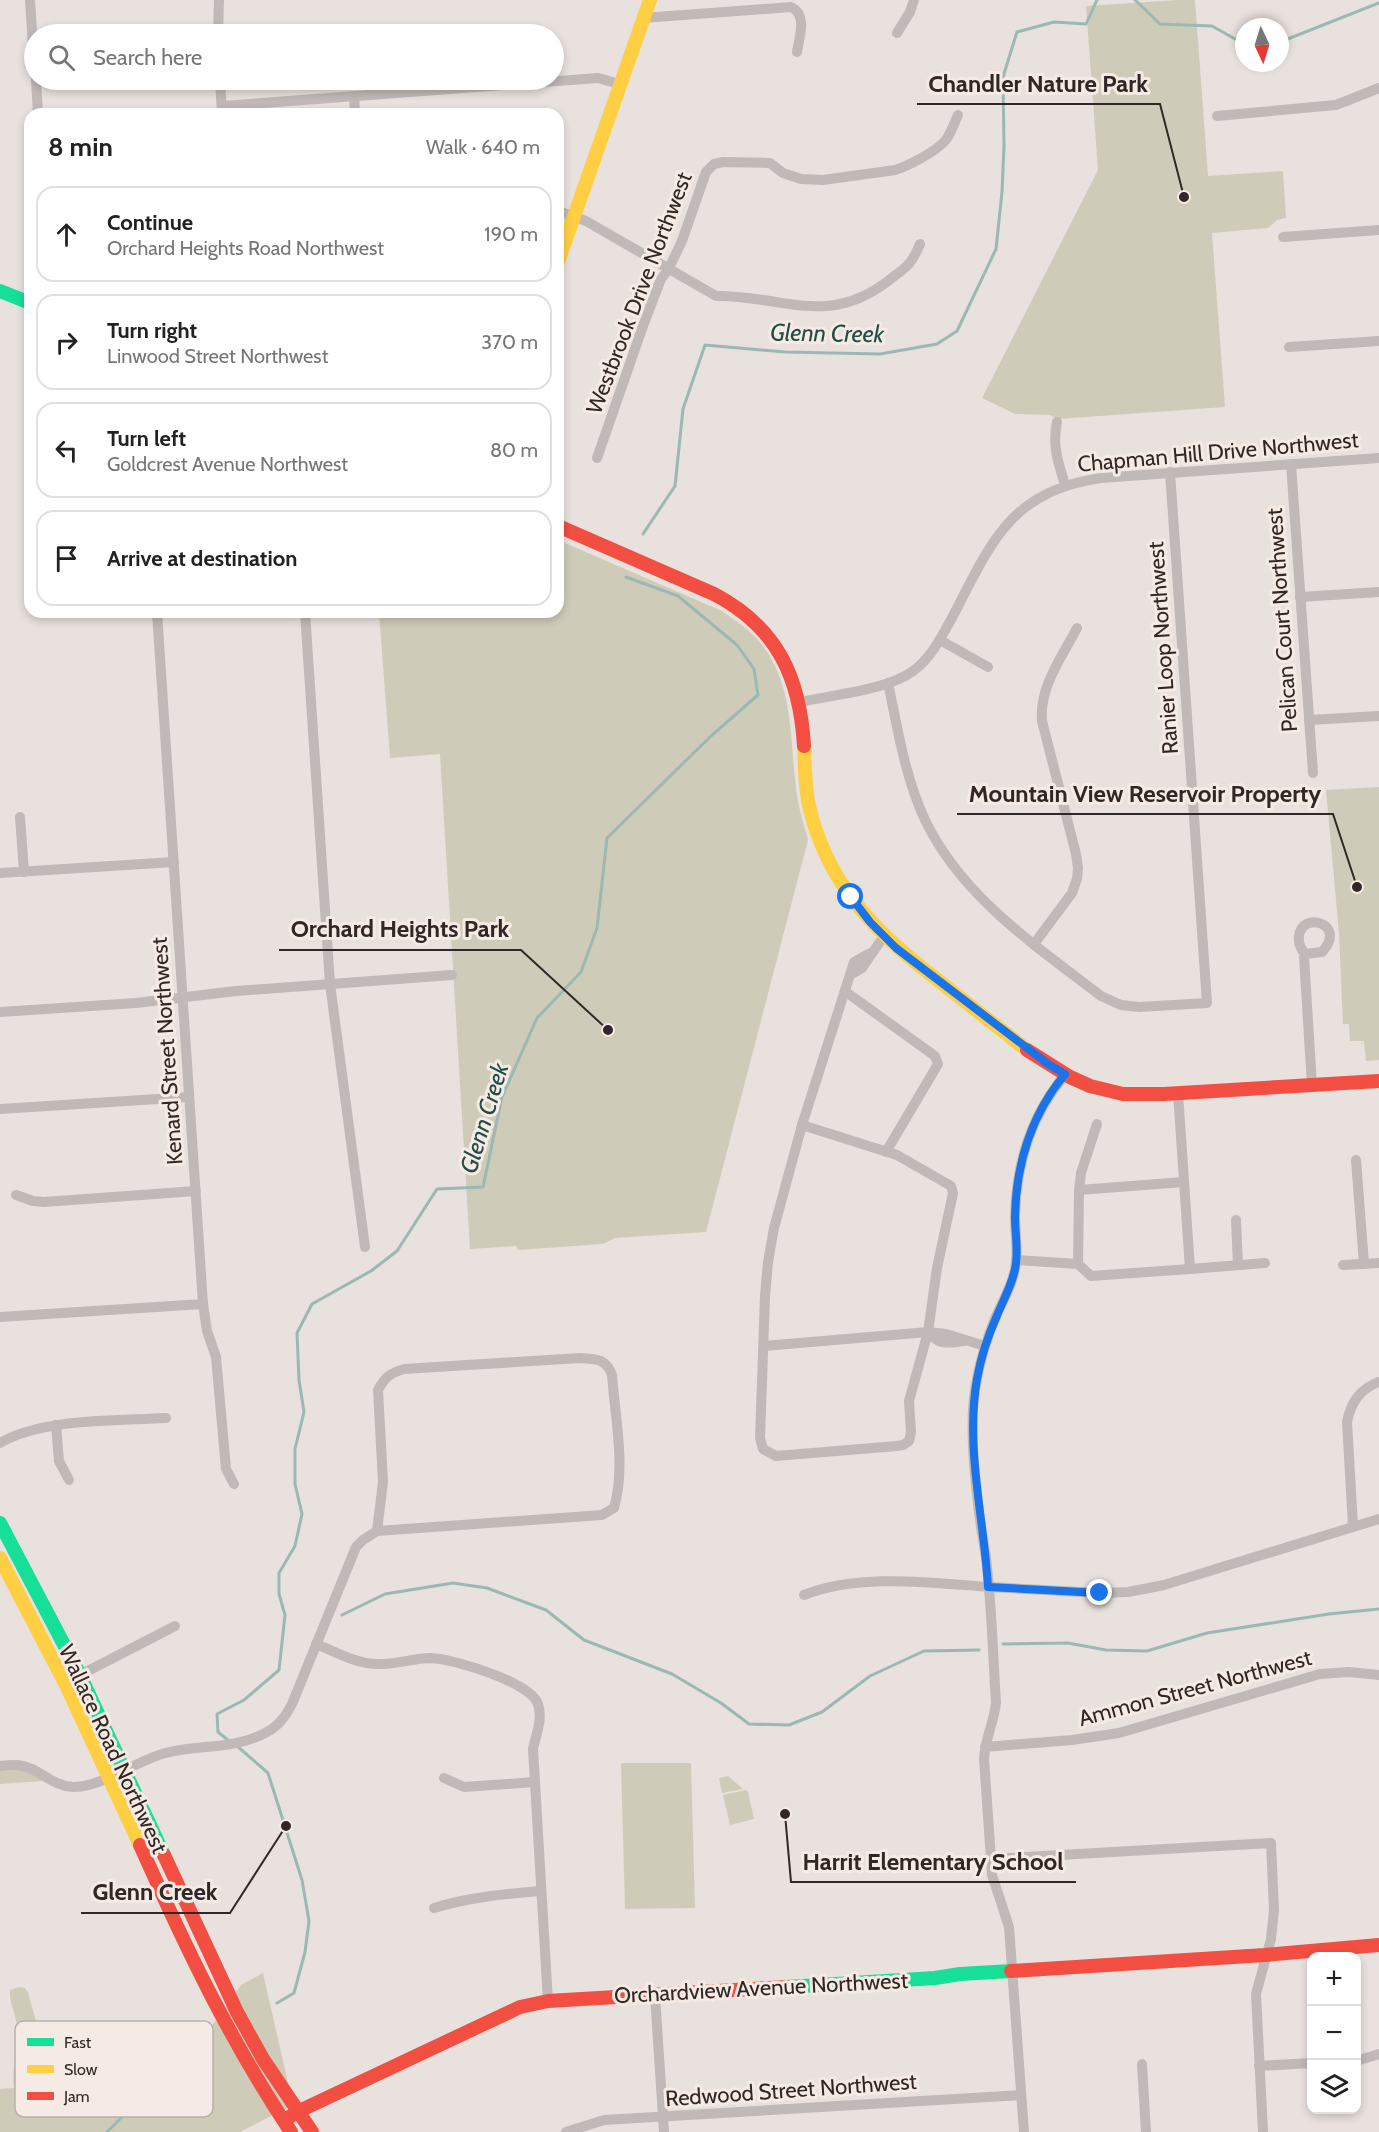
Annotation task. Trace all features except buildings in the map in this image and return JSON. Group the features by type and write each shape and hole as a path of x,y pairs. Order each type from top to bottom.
{"main road":[{"path":"564,244 650,0"},
{"path":"0,291 24,301"},
{"path":"564,529 723,598 761,627 783,657 800,702 807,794 813,823 834,871 857,905 896,948 1065,1074 1081,1083 1113,1092 1145,1094 1379,1081"},
{"name":"Wallace Road Northwest","path":"0,1523 80,1675 237,2012 263,2059 312,2132"},
{"name":"Wallace Road Northwest","path":"0,1558 61,1675 222,2020 287,2126"},
{"name":"Orchardview Avenue Northwest","path":"287,2126 297,2112 520,2007 548,2001 935,1978 1379,1945"}],"street":[{"path":"30,0 32,24"},
{"path":"218,24 219,0"},
{"path":"897,33 910,12 914,0"},
{"path":"643,18 791,7 798,10 802,19 797,52"},
{"path":"564,81 598,78 619,84"},
{"path":"1217,116 1330,106 1379,88"},
{"path":"37,90 38,108"},
{"path":"221,90 222,108"},
{"path":"241,108 435,90"},
{"path":"354,96 355,108"},
{"name":"Westbrook Drive Northwest","path":"597,458 661,279 682,241 706,172 714,164 723,162 770,163 783,173 812,180 895,170 905,167 941,144 958,115"},
{"path":"564,213 586,221 716,296 736,296 807,307 822,307 859,299 872,293 912,262 920,244"},
{"path":"1283,237 1379,230"},
{"path":"1289,347 1379,341"},
{"path":"1058,422 1054,439 1055,452 1065,485"},
{"name":"Chapman Hill Drive Northwest","path":"800,702 888,683 914,671 928,658 940,640 991,543 1003,528 1016,514 1035,500 1065,485 1101,478 1170,472 1379,458"},
{"name":"Pelican Court Northwest","path":"1290,464 1313,773"},
{"name":"Ranier Loop Northwest","path":"888,683 904,762 913,790 930,828 957,871 996,914 1101,996 1121,1005 1138,1007 1207,1003 1170,472"},
{"path":"1300,597 1379,592"},
{"name":"Kenard Street Northwest","path":"157,618 203,1304 207,1331 216,1357 226,1469 234,1484"},
{"path":"305,618 330,984 365,1247"},
{"path":"1034,944 1072,893 1077,879 1076,854 1042,721 1041,708 1044,692 1077,628"},
{"path":"940,640 988,667"},
{"path":"1309,720 1379,716"},
{"path":"20,817 24,872"},
{"path":"0,873 174,862"},
{"path":"802,1125 886,1152 920,1167 951,1186 953,1193 937,1268 928,1332 909,1401 911,1432 909,1441 903,1445 776,1456 763,1449 760,1438 765,1296 774,1228 802,1125 850,975 862,968 870,953 884,936"},
{"path":"1305,954 1312,1085"},
{"path":"0,1012 136,1003 183,996 452,975"},
{"path":"846,992 935,1056 938,1064 886,1152"},
{"path":"1024,2132 1009,1927 992,1875 991,1860 985,1747 995,1716 996,1703 974,1441 975,1391 985,1346 1012,1280 1016,1260 1015,1214 1020,1166 1042,1108 1049,1094 1065,1074"},
{"path":"1178,1093 1190,1269"},
{"path":"0,1100 0,1109 189,1097"},
{"path":"1078,1264 1081,1173 1097,1124"},
{"path":"1356,1160 1364,1264"},
{"path":"1079,1190 1184,1182"},
{"path":"16,1195 44,1202 196,1191"},
{"path":"1236,1220 1238,1265"},
{"path":"1016,1260 1078,1264 1091,1276 1265,1263"},
{"path":"1343,1265 1379,1263"},
{"path":"0,1317 203,1304"},
{"path":"764,1346 928,1332 946,1334 985,1346"},
{"path":"0,1766 21,1765 31,1768 54,1783 76,1787 109,1777 165,1753 223,1746 245,1741 270,1731 283,1720 292,1704 356,1548 377,1530 602,1515 614,1508 619,1490 620,1472 612,1375 609,1366 601,1359 580,1358 404,1369 391,1373 383,1380 378,1390 383,1482 377,1530"},
{"path":"1353,1526 1347,1422 1350,1407 1356,1398 1364,1389 1379,1382"},
{"path":"0,1443 30,1430 56,1425 166,1418"},
{"path":"56,1425 59,1461 69,1480"},
{"path":"804,1595 832,1586 880,1582 1100,1593 1128,1592 1164,1585 1379,1518"},
{"path":"80,1675 175,1626"},
{"path":"316,1644 375,1665 420,1659 444,1659 522,1687 537,1701 540,1710 539,1723 533,1749 548,2001"},
{"name":"Ammon Street Northwest","path":"985,1747 1072,1740 1111,1734 1320,1674 1349,1672 1379,1676"},
{"path":"444,1778 464,1787 535,1782"},
{"path":"991,1860 1271,1843 1274,1910 1270,1939 1256,1994 1263,2132"},
{"path":"434,1908 483,1896 541,1891"},
{"path":"655,1995 664,2132"},
{"path":"1359,2060 1379,2054"},
{"path":"1259,2066 1307,2063"},
{"path":"1142,2064 1146,2132"},
{"name":"Redwood Street Northwest","path":"566,2132 603,2120 1021,2095"}],"shaded area":[{"path":"1195,0 1208,176 1283,171 1286,218 1277,220 1268,228 1212,233 1225,407 1058,419 1050,415 1015,414 982,398 1098,170 1086,6"},
{"path":"564,543 722,611 746,628 770,657 785,694 798,801 808,840 706,1232 615,1238 603,1244 518,1250 516,1246 470,1249 440,754 390,758 379,618 564,618"},
{"path":"1379,787 1379,1060 1366,1061 1364,1041 1350,1041 1349,1024 1343,1024 1339,933 1326,790"},
{"path":"621,1763 691,1763 695,1908 625,1909"},
{"path":"34,1764 43,1781 0,1784 0,1766"},
{"path":"728,1776 743,1789 722,1793 719,1778"},
{"path":"746,1790 754,1819 730,1825 723,1795"},
{"path":"263,1973 293,2105 240,2132 0,2132 0,2089 14,2088 15,2054 15,2117 213,2117 213,2024 241,1985"},
{"path":"25,1988 36,2021 16,2021 10,1990"}],"waterway":[{"name":"Glenn Creek","path":"643,534 675,486 683,409 705,345 785,352 880,354 937,344 957,331 996,249 1004,146 1003,77 1017,32 1054,22 1086,24 1097,0"},
{"name":"Glenn Creek","path":"1135,0 1160,24 1212,26 1235,39"},
{"name":"Glenn Creek","path":"1289,38 1379,3"},
{"name":"Glenn Creek","path":"229,1741 218,1732 217,1714 244,1700 279,1670 285,1615 279,1594 279,1573 295,1546 302,1514 295,1484 295,1449 304,1412 299,1380 297,1333 312,1304 371,1271 397,1251 437,1189 483,1187 502,1097 537,1018 581,972 597,928 607,838 711,736 758,695 754,669 737,645 678,596 626,577"},
{"path":"342,1615 385,1594 453,1583 487,1588 546,1610 584,1640 672,1674 721,1703 749,1724 789,1725 822,1712 870,1676 924,1651 979,1650"},
{"path":"1003,1644 1068,1643 1106,1650 1147,1651 1207,1633 1329,1614 1379,1609"},
{"name":"Glenn Creek","path":"237,1746 268,1773 302,1880 309,1921 305,1952 294,1993 277,2003"},
{"name":"Glenn Creek","path":"107,2132 122,2117"}],"traffic: fast":[{"path":"0,291 24,301"},
{"path":"0,1523 80,1675 164,1855"},
{"path":"786,1987 1011,1971"}],"traffic: slow":[{"path":"564,245 650,0"},
{"path":"804,746 806,789 811,814 834,872 850,896 868,918 910,958 1027,1050"},
{"path":"0,1558 67,1687 140,1845"}],"traffic: jam":[{"path":"564,529 714,594 736,607 754,622 769,638 790,676 802,721 804,746"},
{"path":"1027,1050 1070,1077 1090,1086 1123,1094 1164,1094 1379,1081"},
{"path":"140,1845 209,1992 248,2063 291,2132"},
{"path":"164,1855 237,2012 263,2059 312,2132"},
{"path":"1011,1971 1265,1955 1379,1945"},
{"path":"288,2118 520,2007 548,2001 786,1987"}],"place":[{"name":"Chandler Nature Park","path":"1184,197"},
{"name":"Mountain View Reservoir Property","path":"1357,887"},
{"name":"Orchard Heights Park","path":"608,1030"},
{"name":"Harrit Elementary School","path":"785,1814"},
{"name":"Glenn Creek","path":"286,1826"}],"route":[{"path":"851,897 870,922 896,948 1048,1064 1065,1074 1049,1094 1023,1153 1015,1207 1015,1269 981,1360 973,1410 974,1441 980,1524 988,1587 1100,1593"}]}
